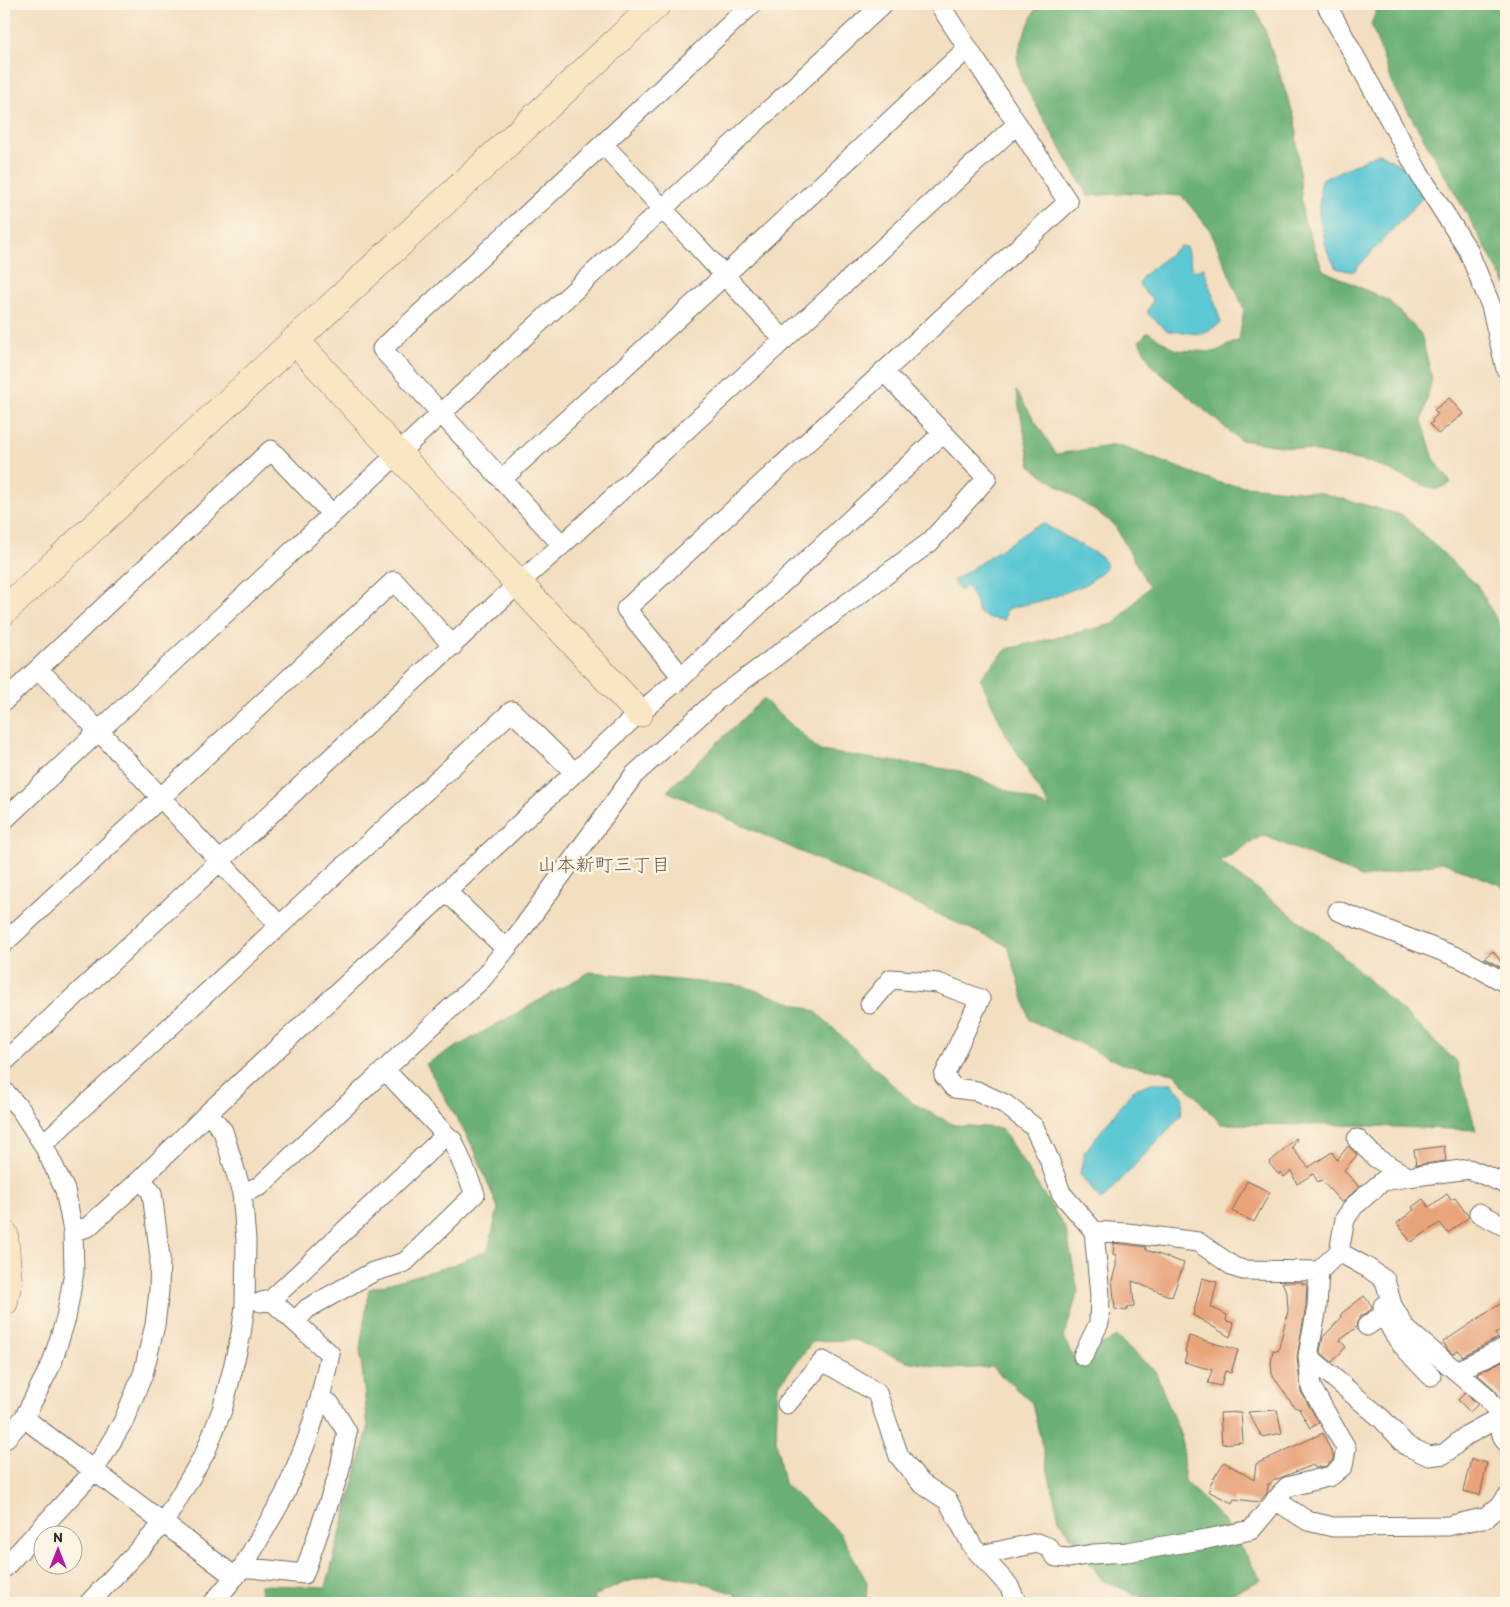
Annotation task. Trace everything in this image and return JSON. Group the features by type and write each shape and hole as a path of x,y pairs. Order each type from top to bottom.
{"street":[{"path":"4,611 657,4"},
{"path":"562,546 382,349 752,4"},
{"path":"4,820 884,4"},
{"path":"682,677 626,610 1068,202 940,4"},
{"path":"1326,4 1420,175 1468,250 1491,306 1506,369"},
{"path":"502,479 725,275 968,48"},
{"path":"4,1062 519,583 562,546 1018,124"},
{"path":"603,144 784,340"},
{"path":"295,340 398,454 639,713"},
{"path":"242,1193 260,1186 483,978 520,932 634,775 718,699 930,542 987,478 883,371"},
{"path":"73,1231 88,1227 141,1179 208,1113 639,713 682,677 943,433"},
{"path":"4,701 272,450 332,514"},
{"path":"4,942 394,580 453,646"},
{"path":"38,670 99,731 279,924"},
{"path":"43,1144 279,924 512,711 575,773"},
{"path":"447,892 506,950"},
{"path":"1338,911 1462,958 1506,983"},
{"path":"870,1004 891,979 938,983 980,999 944,1076 954,1088 977,1091 1005,1104 1034,1128 1049,1158 1061,1193 1094,1231 1100,1296 1099,1323 1083,1356"},
{"path":"295,1321 308,1308 373,1272 405,1262 475,1194 454,1141 446,1135 385,1070"},
{"path":"4,1091 21,1110 43,1144 65,1190 73,1231 74,1272 66,1318 52,1363 24,1418 4,1440"},
{"path":"88,1603 163,1524 205,1453 222,1410 241,1334 245,1306 246,1240 242,1193 223,1131 208,1113"},
{"path":"245,1306 272,1300 446,1135"},
{"path":"1357,1139 1376,1158 1408,1177"},
{"path":"981,1555 1037,1543 1048,1547 1056,1557 1068,1558 1127,1552 1207,1540 1251,1530 1287,1487 1331,1476 1342,1466 1346,1448 1311,1387 1308,1356 1316,1307 1319,1271 1339,1252 1345,1219 1354,1206 1384,1181 1469,1169 1506,1184"},
{"path":"4,1568 94,1471 123,1422 143,1374 155,1325 160,1257 152,1193 141,1179"},
{"path":"1479,1213 1506,1228"},
{"path":"1094,1231 1198,1242 1234,1267 1243,1270 1319,1271"},
{"path":"4,1234 8,1281 4,1302"},
{"path":"1339,1252 1368,1268 1384,1280 1392,1305 1406,1329 1487,1397 1502,1418 1502,1435 1506,1442"},
{"path":"1384,1280 1382,1297 1384,1314 1392,1331 1431,1376"},
{"path":"219,1601 239,1572 285,1494 307,1440 320,1400 330,1354 272,1300"},
{"path":"1367,1326 1384,1314"},
{"path":"1457,1371 1506,1347"},
{"path":"1308,1356 1382,1419 1407,1446 1429,1456 1444,1454 1467,1435 1502,1418"},
{"path":"787,1404 822,1362 877,1393 899,1456 921,1483 948,1501 974,1547 1009,1586 1017,1603"},
{"path":"24,1418 163,1524 239,1572 304,1574 339,1473 347,1432 330,1404 320,1400"},
{"path":"1275,1500 1308,1521 1333,1527 1448,1526 1487,1517 1506,1498"}],"green space":[{"path":"1038,4 1253,4 1264,28 1295,119 1303,217 1323,270 1389,301 1421,334 1432,378 1422,421 1434,459 1451,483 1435,490 1372,463 1307,450 1240,440 1153,367 1139,341 1148,332 1176,350 1214,352 1239,340 1244,309 1210,230 1182,196 1133,193 1088,196 1022,81 1017,57 1025,32"},
{"path":"1379,4 1506,4 1506,285 1393,85 1371,24"},
{"path":"1016,391 1056,454 1117,445 1223,484 1321,493 1402,515 1477,585 1506,636 1506,889 1442,862 1364,878 1263,835 1220,862 1329,943 1457,1062 1476,1130 1345,1125 1221,1124 1174,1073 1123,1064 1030,1020 1008,946 667,791 763,699 820,751 960,771 1050,808 1006,734 980,678 1007,649 1114,624 1149,587 1114,524 1031,467"},
{"path":"590,972 743,986 815,1011 911,1102 954,1125 1001,1128 1066,1229 1078,1291 1064,1338 1073,1357 1117,1337 1155,1371 1182,1439 1184,1480 1225,1522 1261,1580 1232,1593 1196,1603 1156,1603 1102,1580 1059,1519 1032,1403 992,1367 949,1369 907,1361 855,1340 813,1341 778,1386 776,1440 784,1484 840,1533 867,1582 866,1603 740,1603 735,1594 697,1581 657,1574 626,1582 594,1596 596,1603 262,1603 260,1585 326,1587 368,1429 360,1349 369,1289 453,1265 488,1250 498,1208 474,1149 426,1064"}],"water":[{"path":"1379,153 1407,169 1423,197 1353,272 1336,268 1327,250 1319,214 1321,180"},
{"path":"1180,246 1186,247 1193,271 1204,268 1221,323 1202,334 1168,331 1147,313 1153,300 1139,285 1143,276"},
{"path":"1044,524 1103,558 1106,568 1087,584 1048,599 1006,609 1005,620 988,618 978,612 975,600 967,585 960,591 953,581 1034,527"},
{"path":"1151,1083 1172,1083 1183,1097 1181,1116 1101,1201 1080,1174 1084,1153 1133,1090"}],"building":[{"path":"1449,398 1463,414 1438,434 1430,424 1438,414 1434,410"},
{"path":"1493,951 1506,969 1506,970 1484,958"},
{"path":"1296,1138 1292,1148 1309,1168 1332,1152 1337,1160 1348,1146 1357,1155 1344,1170 1359,1187 1342,1203 1321,1180 1318,1182 1313,1174 1297,1184 1291,1171 1284,1177 1280,1172 1279,1175 1269,1163"},
{"path":"1444,1146 1446,1161 1416,1165 1414,1150"},
{"path":"1247,1181 1270,1192 1254,1222 1232,1211"},
{"path":"1447,1194 1451,1200 1455,1198 1469,1217 1448,1233 1440,1223 1411,1242 1397,1223 1414,1210 1412,1207 1423,1199 1429,1207"},
{"path":"1114,1243 1146,1247 1146,1250 1184,1263 1172,1297 1132,1281 1134,1306 1127,1307 1127,1311 1115,1309 1112,1280 1116,1266 1116,1255 1113,1254"},
{"path":"1202,1278 1217,1282 1211,1307 1227,1315 1226,1321 1234,1323 1230,1337 1193,1315"},
{"path":"1282,1282 1302,1282 1302,1284 1307,1284 1306,1306 1297,1357 1301,1392 1319,1423 1310,1428 1299,1409 1301,1409 1294,1407 1272,1374 1273,1350 1278,1351 1288,1311 1287,1293"},
{"path":"1364,1296 1372,1306 1372,1309 1360,1317 1356,1328 1340,1340 1346,1347 1332,1362 1320,1352 1323,1337 1342,1317 1340,1316 1342,1313"},
{"path":"1506,1300 1506,1327 1495,1334 1498,1338 1462,1356 1459,1350 1453,1354 1448,1350 1443,1342"},
{"path":"1189,1336 1238,1350 1231,1373 1225,1371 1221,1386 1208,1383 1212,1370 1184,1362"},
{"path":"1506,1359 1506,1405 1494,1389 1477,1374"},
{"path":"1465,1393 1478,1404 1470,1412 1458,1400"},
{"path":"1277,1410 1282,1433 1262,1437 1248,1412"},
{"path":"1241,1412 1243,1442 1222,1444 1220,1413"},
{"path":"1323,1433 1333,1455 1333,1460 1326,1466 1315,1468 1313,1465 1272,1481 1271,1484 1268,1484 1267,1493 1259,1502 1234,1499 1232,1503 1208,1491 1211,1487 1209,1486 1224,1462 1254,1480 1256,1464"},
{"path":"1471,1459 1487,1463 1480,1495 1463,1491"}],"district":[{"name":"山本新町三丁目","path":"604,864"}]}
